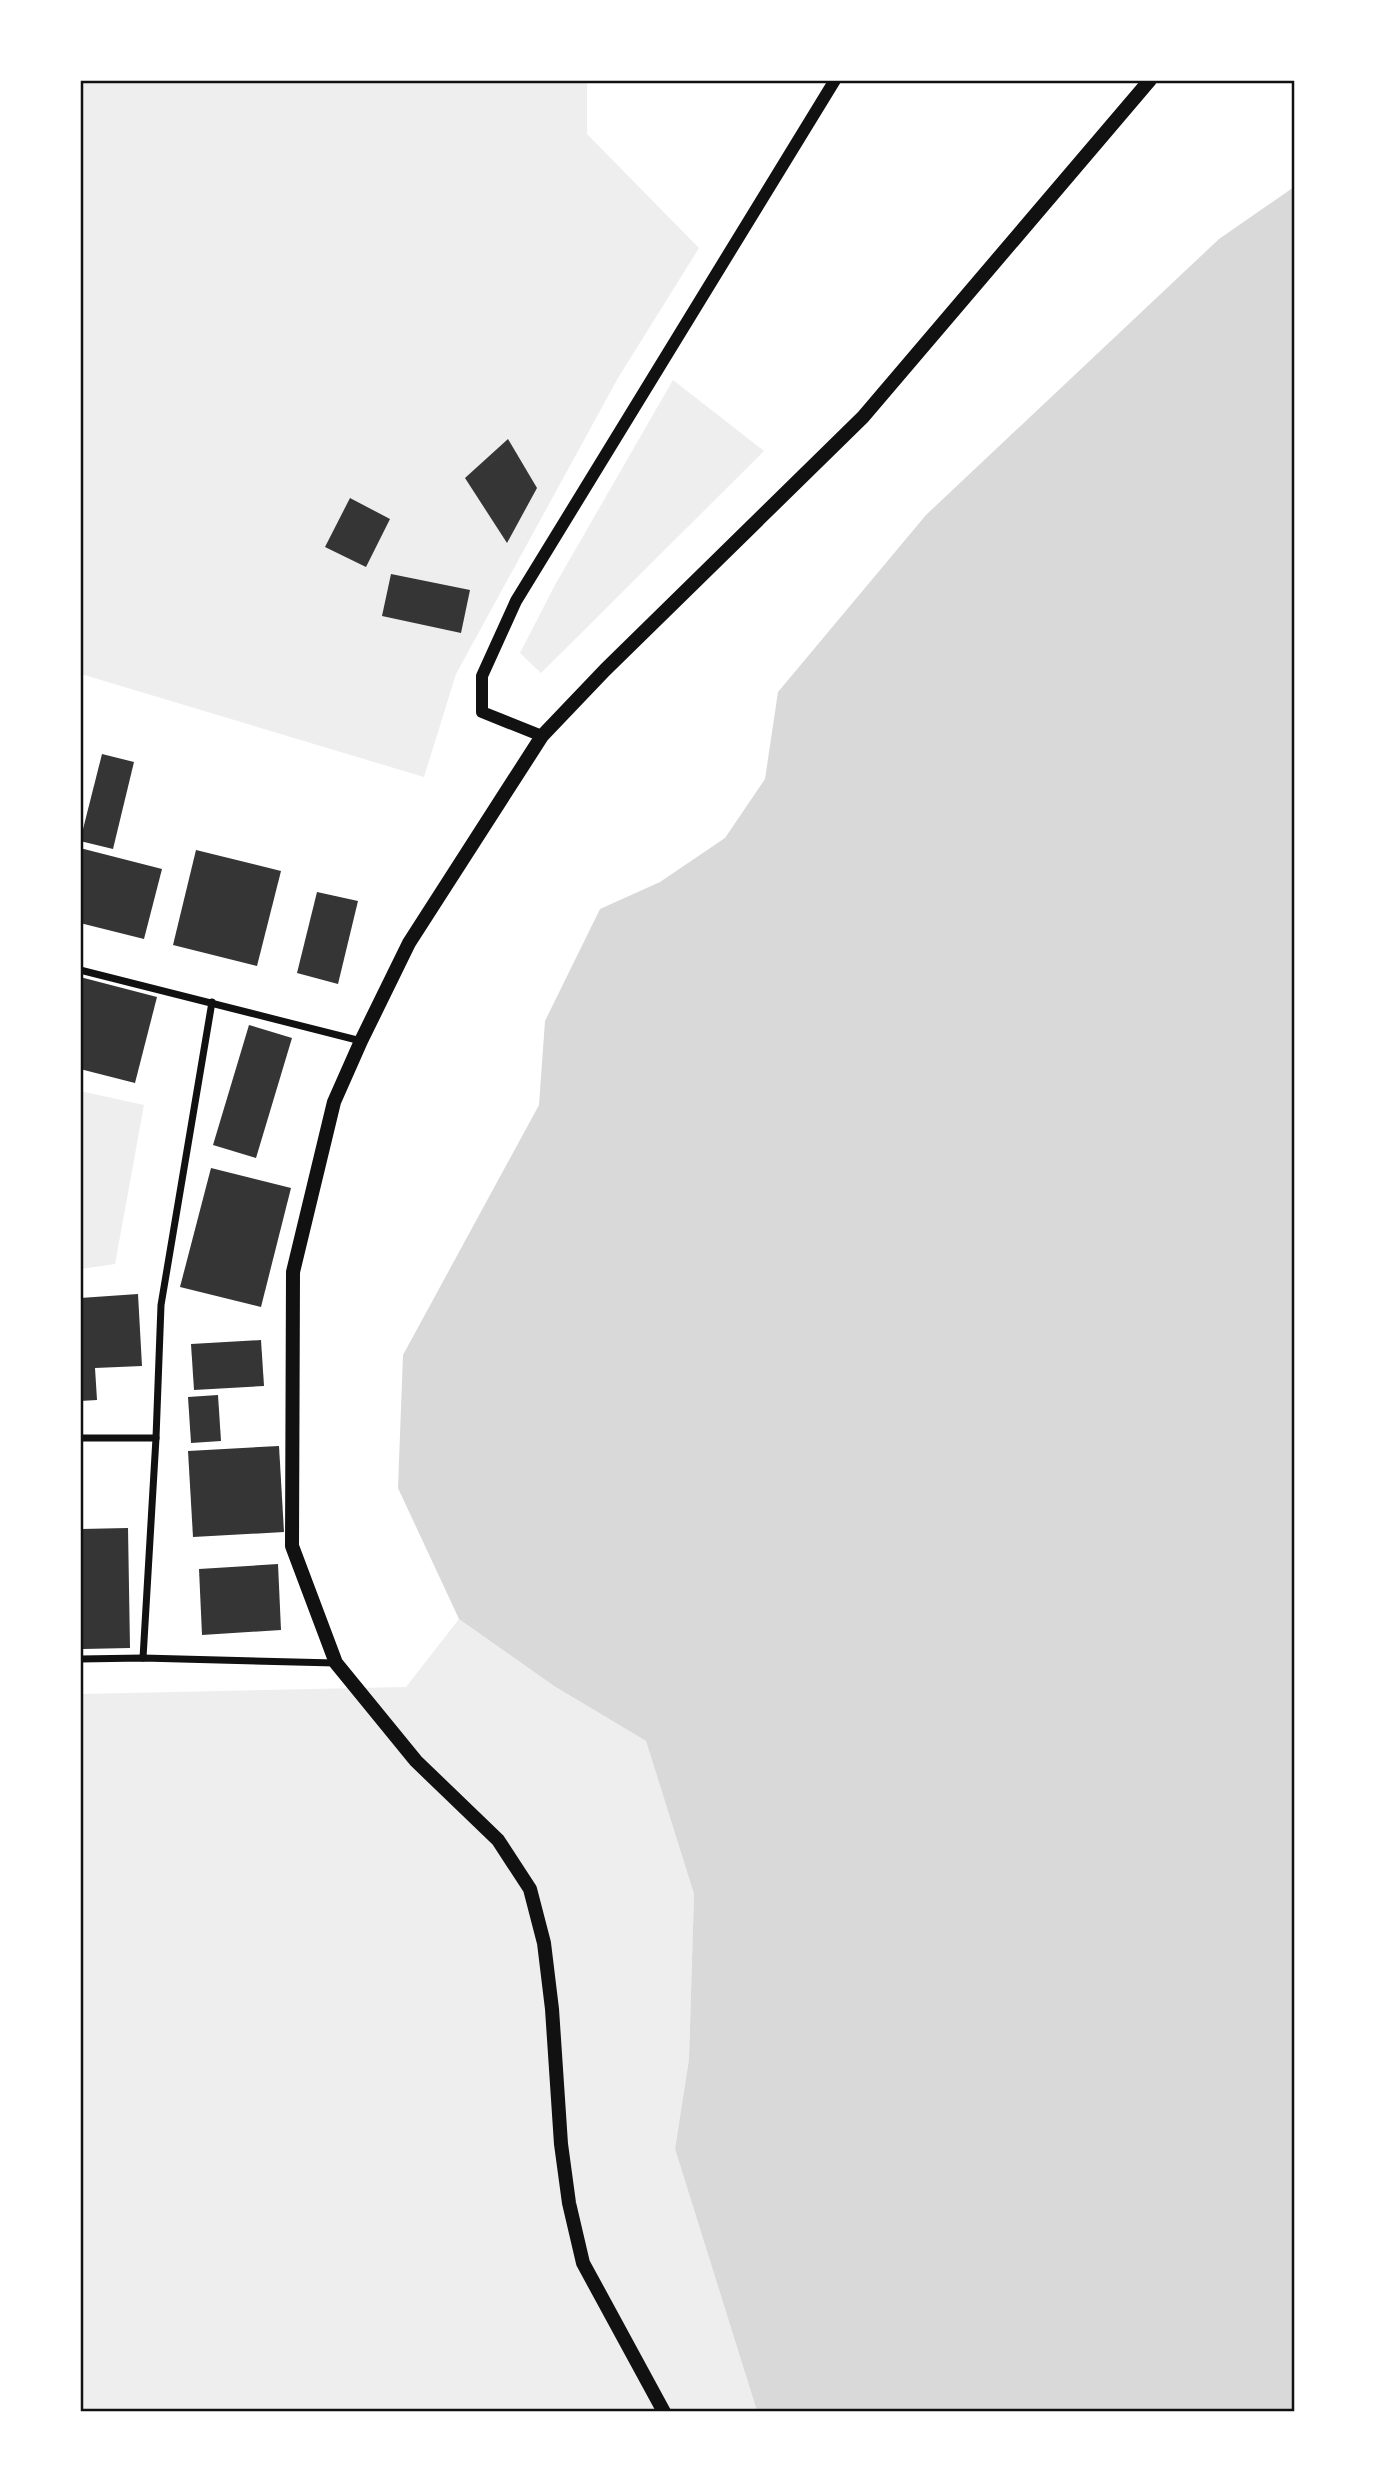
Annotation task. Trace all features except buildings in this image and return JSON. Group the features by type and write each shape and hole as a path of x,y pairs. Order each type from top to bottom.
{"main road":[{"path":"664,2412 583,2263 569,2203 561,2144 552,2009 544,1943 530,1889 498,1840 416,1761 336,1663 292,1546 293,1272 334,1102 361,1041 408,943 542,736 605,670 863,417 1150,80"}],"street":[{"path":"542,736 482,712 482,676 516,601 835,80"},
{"path":"80,970 361,1041"},
{"path":"143,1658 161,1305 212,1002"},
{"path":"80,1438 156,1438"},
{"path":"80,1659 336,1663"}],"shaded area":[{"path":"80,81 587,81 587,134 699,248 618,378 456,674 424,777 81,674"},
{"path":"1294,187 1294,2411 757,2411 675,2149 689,2059 694,1894 646,1741 554,1686 459,1619 398,1488 403,1355 539,1105 545,1021 600,909 660,882 725,838 765,779 778,692 926,515 1219,239"},
{"path":"673,380 764,451 541,673 520,653 555,585"},
{"path":"80,1091 144,1105 115,1264 81,1269"},
{"path":"459,1619 554,1686 646,1741 694,1894 689,2059 675,2149 757,2411 81,2411 80,1694 406,1687"}]}
